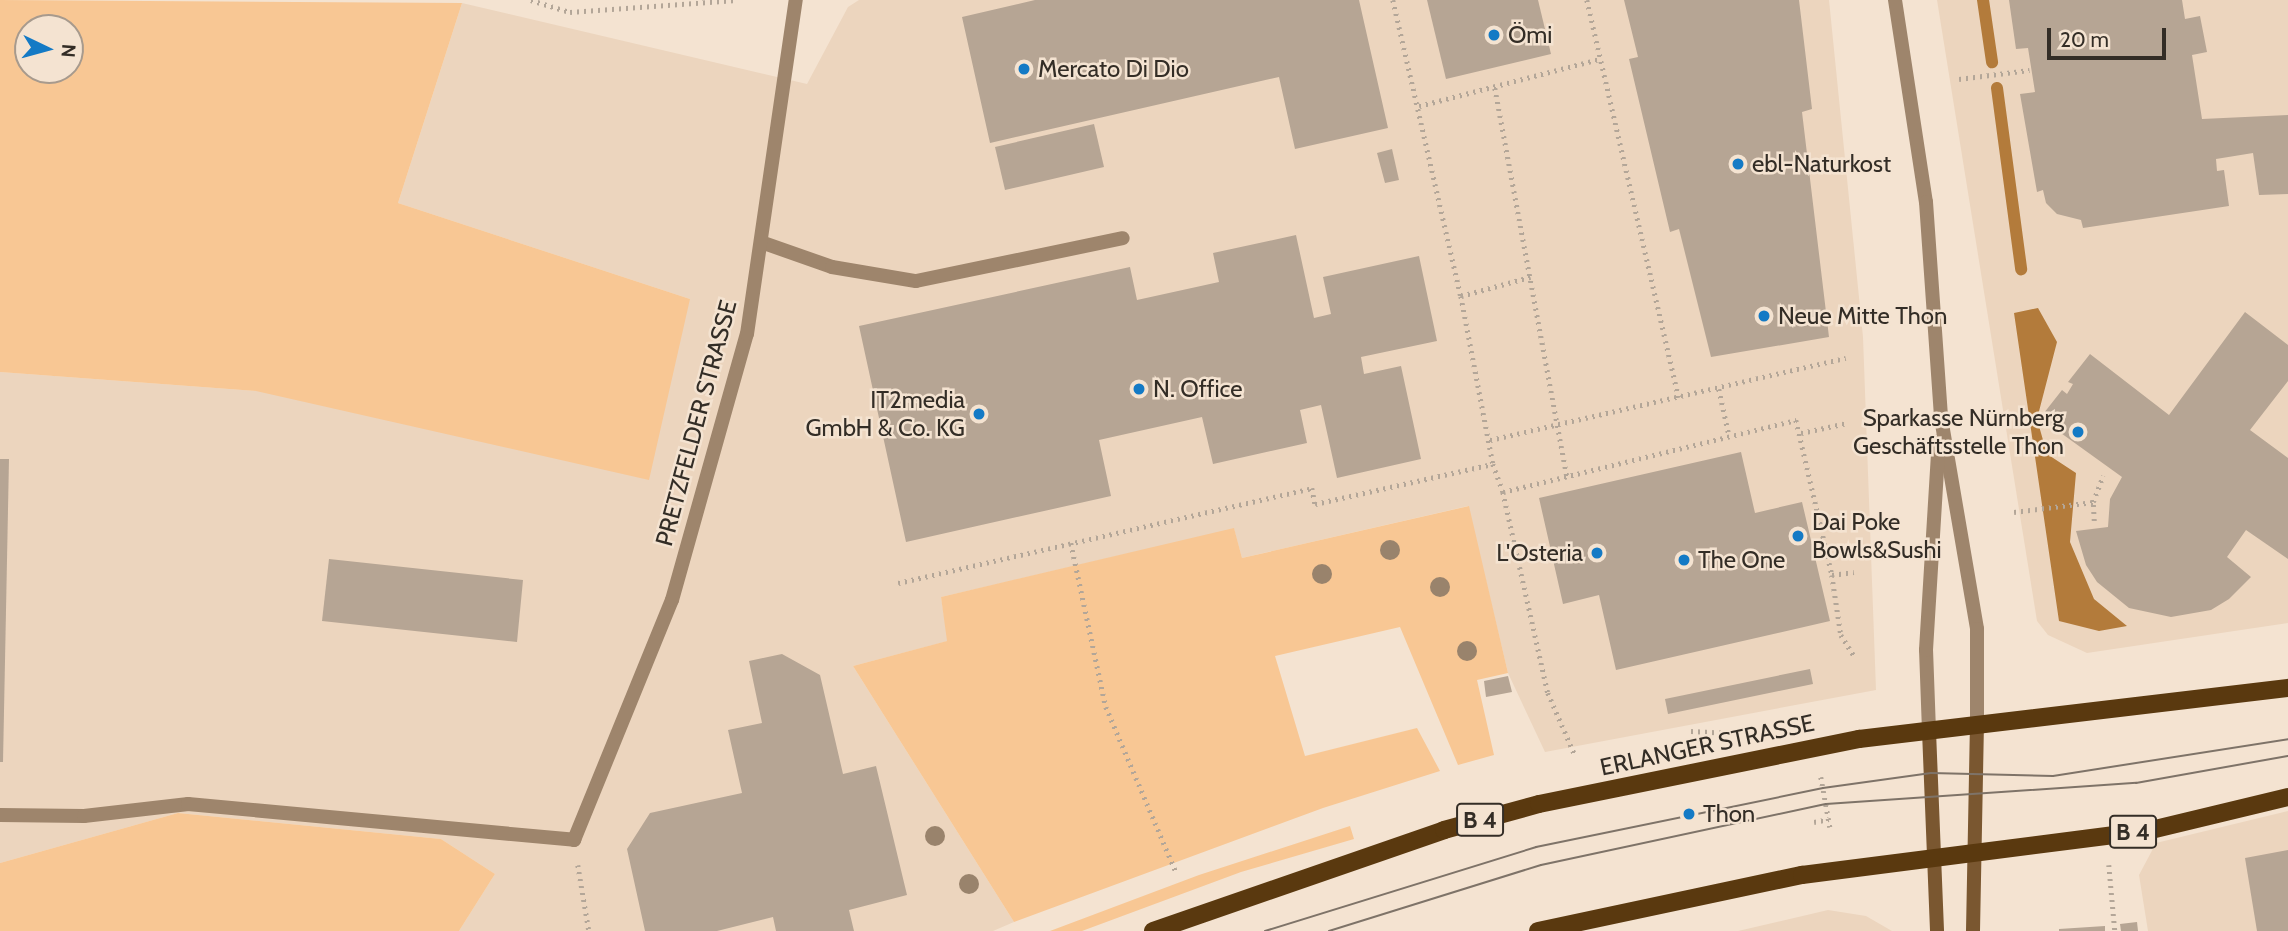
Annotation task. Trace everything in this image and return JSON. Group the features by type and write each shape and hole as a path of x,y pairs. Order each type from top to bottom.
{"main road":[{"name":"ERLANGER STRASSE","path":"1153,931 1509,811 1809,748 2288,688"},
{"path":"1973,931 1977,726"},
{"path":"1929,731 1937,931"},
{"name":"B 4","path":"1538,931 1790,878 1935,856 2151,830 2288,797"}],"street":[{"name":"PRETZFELDER STRASSE","path":"574,840 672,600 747,334 796,0"},
{"path":"1895,0 1927,216 1941,418 1977,629 1977,726"},
{"path":"761,243 832,267 916,281 1123,238"},
{"path":"1929,731 1926,650 1941,418"},
{"path":"0,816 84,816 188,804 574,840"}],"path":[{"path":"531,0 570,12 737,0"},
{"path":"1393,0 1461,296 1493,464 1503,492 1548,694 1575,755"},
{"path":"1587,0 1679,397"},
{"path":"1419,106 1600,59"},
{"path":"1959,79 2029,70"},
{"path":"1495,88 1567,477"},
{"path":"1461,296 1530,277"},
{"path":"1490,440 1719,390 1846,358"},
{"path":"1719,390 1729,435"},
{"path":"1503,492 1796,420 1832,575 1841,635 1855,657"},
{"path":"1801,433 1847,423"},
{"path":"898,583 1312,488 1315,504 1493,464"},
{"path":"2094,521 2093,502 2103,476"},
{"path":"2014,512 2093,502"},
{"path":"1071,543 1107,707 1176,872"},
{"path":"1832,575 1854,572"},
{"path":"1820,770 1830,827"},
{"path":"1814,822 1829,819"},
{"path":"574,840 589,931"},
{"path":"2109,865 2115,931"}],"shaded area":[{"path":"0,0 462,3 398,203 690,299 649,480 256,391 0,372"},
{"path":"859,0 1829,0 1863,337 1876,690 1545,752 1508,673 1468,506 1242,558 1234,529 941,597 948,641 853,666 1014,922 993,931 459,931 495,874 441,839 178,813 0,863 0,372 256,391 690,299 398,203 462,3 807,84 848,7"},
{"path":"1937,0 2288,0 2288,623 2087,653 2048,635 2037,621"},
{"path":"2038,308 2057,342 2037,419 2047,454 2076,473 2070,542 2094,599 2127,626 2099,631 2059,621 2014,313"},
{"path":"1469,506 1508,673 1477,680 1494,755 1458,765 1400,627 1275,656 1305,756 1417,728 1440,771 1323,808 1014,922 853,666 947,641 941,597 1234,528 1242,558"},
{"path":"2288,811 2288,931 2148,931 2139,875 2156,843"},
{"path":"178,813 441,839 495,874 459,931 0,931 0,863"},
{"path":"1350,826 1354,839 1241,872 1082,931 1050,931 1199,875"},
{"path":"1828,910 1866,916 1892,931 1738,931"}],"building":[{"path":"1035,0 1359,0 1388,128 1295,149 1279,77 990,143 962,17"},
{"path":"1427,0 1538,0 1551,54 1446,79"},
{"path":"1624,0 1799,0 1812,109 1802,112 1829,337 1711,357 1679,229 1670,232 1629,59 1638,57"},
{"path":"2009,0 2182,0 2185,19 2200,16 2207,52 2192,55 2202,119 2288,115 2288,194 2259,195 2253,153 2216,159 2217,171 2224,170 2229,206 2083,228 2081,220 2057,214 2046,203 2043,190 2037,192 2020,94 2035,92 2028,48 2016,49"},
{"path":"1094,124 1104,167 1005,190 995,147"},
{"path":"1392,149 1399,180 1385,183 1377,153"},
{"name":"N. Office","path":"1296,235 1314,318 1331,314 1323,277 1419,256 1437,341 1361,357 1364,374 1401,366 1421,459 1337,478 1321,405 1300,410 1307,443 1213,464 1202,417 1099,440 1111,496 906,542 859,326 1130,267 1137,300 1219,282 1213,253"},
{"path":"2245,312 2288,345 2288,381 2250,430 2288,458 2288,559 2246,530 2227,557 2251,577 2229,599 2211,610 2171,617 2129,608 2097,582 2086,565 2076,531 2108,527 2110,499 2122,477 2040,418 2062,390 2067,394 2073,384 2068,382 2090,354 2169,415"},
{"name":"The One","path":"1741,452 1755,513 1802,502 1830,621 1616,670 1599,595 1563,604 1539,498"},
{"path":"0,459 9,459 3,762 0,762"},
{"path":"329,559 523,580 517,642 322,621"},
{"path":"782,654 820,675 843,774 876,766 907,895 849,910 854,931 776,931 773,917 717,931 645,931 627,849 650,813 742,793 728,730 762,723 749,661"},
{"path":"1810,669 1813,684 1668,714 1665,699"},
{"path":"1508,676 1512,692 1486,697 1484,681"},
{"path":"2288,850 2288,931 2257,931 2245,858"},
{"path":"2137,922 2138,931 2121,931 2120,924"},
{"path":"2105,926 2105,931 2059,931 2059,929"}],"waterway":[{"path":"1983,0 1992,62"},
{"path":"1997,88 2021,269"}],"tram line":[{"path":"1265,931 1536,847 1823,788 1931,773 2053,776 2288,739"},
{"path":"1329,931 1541,865 1826,804 2136,783 2288,756"}],"place":[{"name":"Ömi","path":"1494,35"},
{"name":"Mercato Di Dio","path":"1024,69"},
{"name":"ebl-Naturkost","path":"1738,164"},
{"name":"Neue Mitte Thon","path":"1764,316"},
{"name":"N. Office","path":"1139,389"},
{"name":"IT2media GmbH & Co. KG","path":"979,414"},
{"name":"Sparkasse Nürnberg Geschäftsstelle Thon","path":"2078,432"},
{"name":"Dai Poke Bowls&Sushi","path":"1798,536"},
{"name":"L'Osteria","path":"1597,553"},
{"name":"The One","path":"1684,560"},
{"name":"Thon","path":"1689,814"}]}
